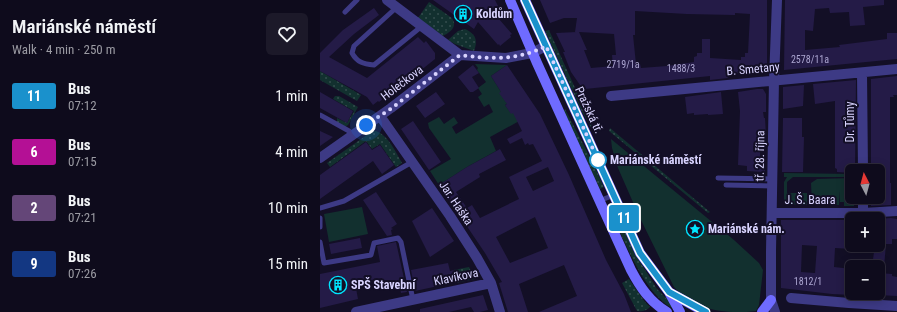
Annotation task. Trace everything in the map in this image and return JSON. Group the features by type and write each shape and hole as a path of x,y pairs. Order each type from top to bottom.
{"street":[{"path":"386,0 460,55 506,58 532,53 546,46"},
{"path":"510,0 532,53 631,270 651,300 665,311"},
{"name":"Pražská tř.","path":"525,0 640,253 669,292 680,312"},
{"name":"tř. 28. října","path":"775,312 771,300 774,80 777,0"},
{"name":"Holečkova","path":"320,158 392,108 460,55"},
{"name":"B. Smetany","path":"611,96 897,69"},
{"name":"Dr. Tůmy","path":"862,73 863,164"},
{"name":"Jar. Haška","path":"380,116 457,227 491,283 500,312"},
{"path":"863,204 863,212"},
{"name":"J. Š. Baara","path":"863,212 897,211"},
{"name":"J. Š. Baara","path":"772,213 845,212"},
{"name":"Klavíkova","path":"356,312 491,283"},
{"path":"669,292 705,312"},
{"path":"791,298 862,308 897,306"},
{"path":"762,312 771,300"}],"lane":[{"path":"345,12 357,0"},
{"path":"397,7 354,46 352,52 356,60 364,64 374,65 422,26"},
{"path":"320,115 349,131 352,135"},
{"path":"320,208 344,202 412,162"},
{"path":"718,178 772,183"},
{"path":"726,185 772,183"},
{"path":"599,201 614,194"},
{"path":"320,218 320,227"},
{"path":"320,242 324,263 370,255 374,244 398,238 401,242 413,300"}],"green space":[{"path":"429,2 454,21 454,27 443,36 418,18"},
{"path":"465,29 474,35 476,44 474,51 448,40 458,31"},
{"path":"549,30 593,128 592,129 582,112 545,31"},
{"path":"475,64 507,65 491,76 508,103 505,105 511,113 515,111 521,120 490,137 496,151 439,185 430,171 451,159 429,128 428,123 439,117 444,124 454,117 458,123 452,127 456,134 493,112 489,104 484,107 478,97 482,94 478,88 486,82 477,70 478,68"},
{"path":"320,71 361,95 357,101 320,80"},
{"path":"335,96 339,96 358,107 348,125 345,127 337,122 337,118 347,123 354,111 333,99"},
{"path":"565,109 604,187 600,189 563,112"},
{"path":"610,128 710,212 708,213 609,131"},
{"path":"376,131 385,136 402,163 396,167 380,144 372,149 366,141 330,167 327,163 371,132"},
{"path":"611,139 734,240 759,263 763,270 759,305 756,311 728,312 703,307 688,299 674,287 639,216 618,168"},
{"path":"784,173 845,174 845,177 793,177 787,182 787,193 807,193 807,205 784,204 784,182 787,177 784,177"},
{"path":"845,178 845,204 854,204 854,206 844,206 844,202 840,202 840,190 839,205 812,205 811,183 817,179"},
{"path":"614,204 634,252 657,289 672,304 674,309 663,302 653,291 635,264 609,207"},
{"path":"362,207 368,234 329,242 324,214"},
{"path":"469,267 475,279 456,283 454,270"},
{"path":"629,279 650,307 642,311 637,311 622,283"}],"building":[{"path":"433,0 495,0 499,8 492,11 512,34 510,35 511,37 500,46 478,22 474,29"},
{"path":"540,0 767,0 767,71 727,74 728,78 710,80 710,76 585,89 580,85 571,72 563,52 565,52 556,33 577,32 575,32 577,18 564,18 550,23","holes":["635,11 687,14 750,14 748,53 745,53 745,57 741,57 741,60 710,58 710,39 702,39 702,53 697,53 697,56 694,57 694,62 641,68 640,64 636,64 633,35 635,35","579,32 614,34 616,55 612,55 613,66 591,68 584,50 587,50"]},
{"path":"785,0 884,0 884,5 863,7 865,25 850,26 849,12 830,13 829,8 815,9 813,31 805,30 805,50 840,47 839,45 887,39 887,33 897,33 897,59 784,70"},
{"path":"374,8 379,15 354,34 329,57 367,78 418,37 424,43 426,41 435,53 435,59 373,105 367,97 320,71 320,53 343,30"},
{"path":"473,65 479,73 472,77 479,88 473,92 470,92 458,77"},
{"path":"507,65 540,114 631,312 539,312 577,296 564,265 519,284 528,312 508,312 499,283 502,282 485,253 439,185 467,167 500,149 506,160 479,174 480,177 456,192 467,208 472,205 480,218 519,199 509,177 542,161 533,144 529,145 528,143 525,145 522,138 510,144 507,139 522,131 513,113 511,114 505,105 507,104 499,93 501,92 491,76","holes":["548,167 554,181 533,191 526,177","535,217 548,248 510,263 496,237"]},
{"path":"897,76 897,95 890,97 891,205 871,206 871,204 885,204 885,164 871,164 871,79"},
{"path":"856,80 855,164 845,164 845,173 837,172 837,169 835,168 835,101 815,104 813,84"},
{"path":"804,85 803,106 783,109 783,87"},
{"path":"763,89 766,94 766,112 763,112 765,118 766,136 760,136 760,164 765,164 765,172 747,171 747,166 738,165 740,111 738,92"},
{"path":"320,92 353,111 347,123 320,108"},
{"path":"436,92 445,104 425,118 416,106"},
{"path":"721,92 723,114 687,114 685,97"},
{"path":"783,118 802,118 802,137 804,137 803,172 782,172"},
{"path":"413,121 441,162 429,170 401,129"},
{"path":"320,131 333,137 320,146"},
{"path":"366,142 372,150 380,145 394,165 382,174 373,161 320,199 320,175"},
{"path":"376,192 397,224 391,228 393,229 391,230 392,235 387,236 363,200"},
{"path":"432,208 454,241 430,257 412,221"},
{"path":"885,218 897,219 897,239 892,239 892,244 886,244 885,260 873,260 874,252 885,252"},
{"path":"781,220 845,220 845,249 835,248 834,267 845,268 845,295 781,288","holes":["802,245 817,246 815,273 801,272"]},
{"path":"360,238 362,248 331,254 329,244"},
{"path":"396,242 407,292 401,293 399,283 383,286 382,278 355,283 358,299 320,308 320,274 380,262 377,246"},
{"path":"448,263 450,271 454,270 455,278 451,279 452,283 415,291 411,270"},
{"path":"885,274 892,274 892,276 897,277 897,296 885,295"},
{"path":"483,295 488,310 474,312 471,307 449,312 420,312 420,309"}],"bus line":[{"name":"11","path":"525,0 640,253 669,292 706,312"}],"place":[{"name":"Koldům","path":"463,14"},
{"name":"Mariánské náměstí","path":"598,160"},
{"name":"Mariánské nám.","path":"695,229"},
{"name":"SPŠ Stavební","path":"338,285"}],"route":[{"path":"366,125 392,108 460,55 513,58 532,53 546,46 598,160"}]}
